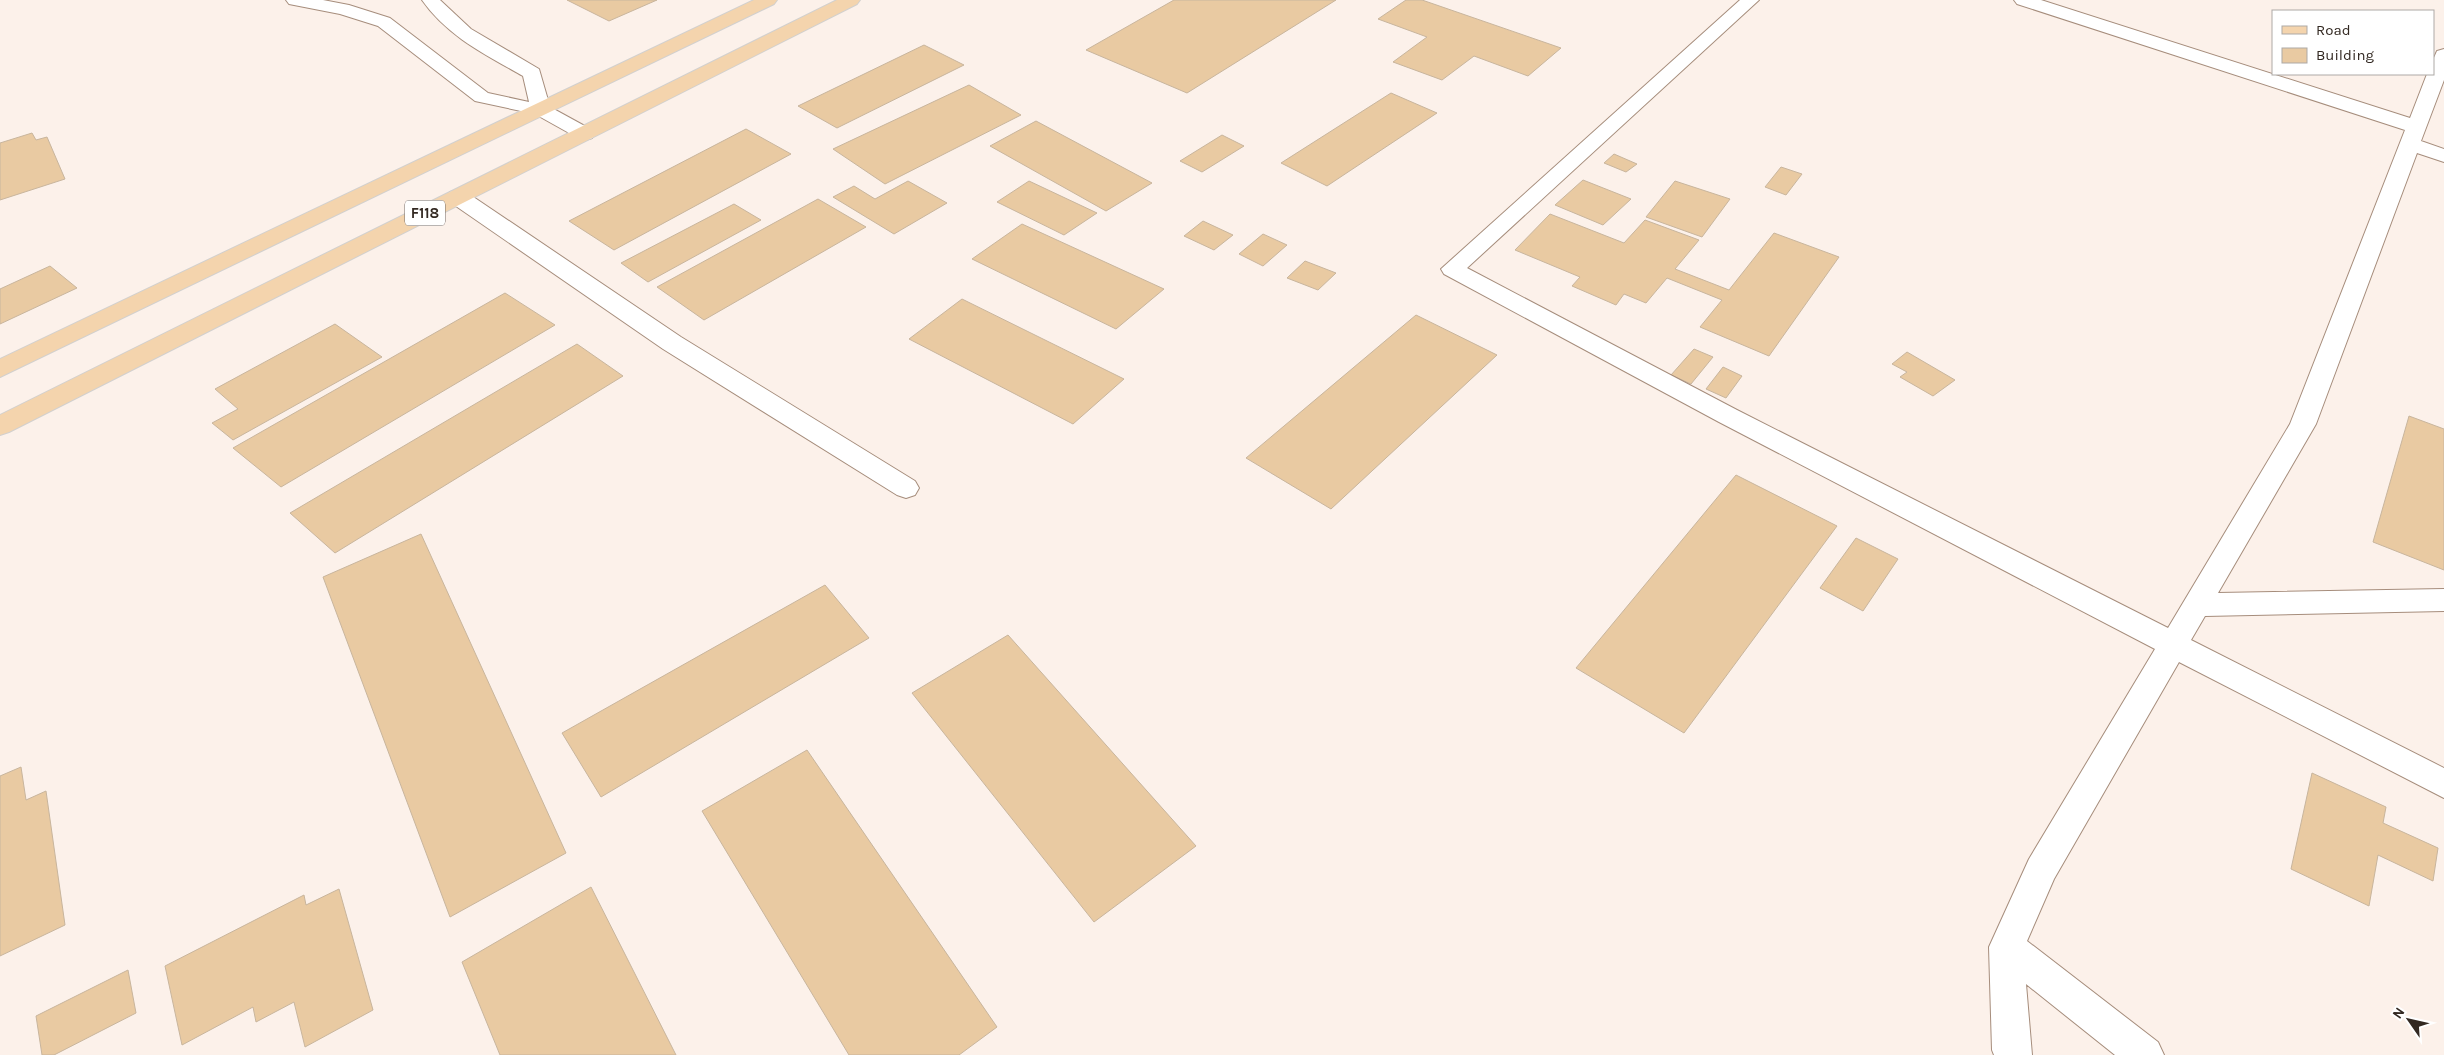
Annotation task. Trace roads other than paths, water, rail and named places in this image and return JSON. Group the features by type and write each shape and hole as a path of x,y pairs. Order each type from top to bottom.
{"main road":[{"name":"F118","path":"0,369 768,0"},
{"name":"F118","path":"0,426 851,0"}],"street":[{"path":"295,0 343,9 384,22 482,97 541,110 585,134"},
{"path":"431,0 439,12 473,38 532,73 541,110"},
{"path":"1750,0 1452,269 1728,416 2172,646 2444,784"},
{"path":"2023,0 2414,135 2444,156"},
{"path":"2013,1055 2011,1050 2007,947 2041,870 2303,424 2444,56"},
{"path":"458,197 672,344 906,488"},
{"path":"2197,604 2444,600"},
{"path":"2007,947 2145,1055"}]}
